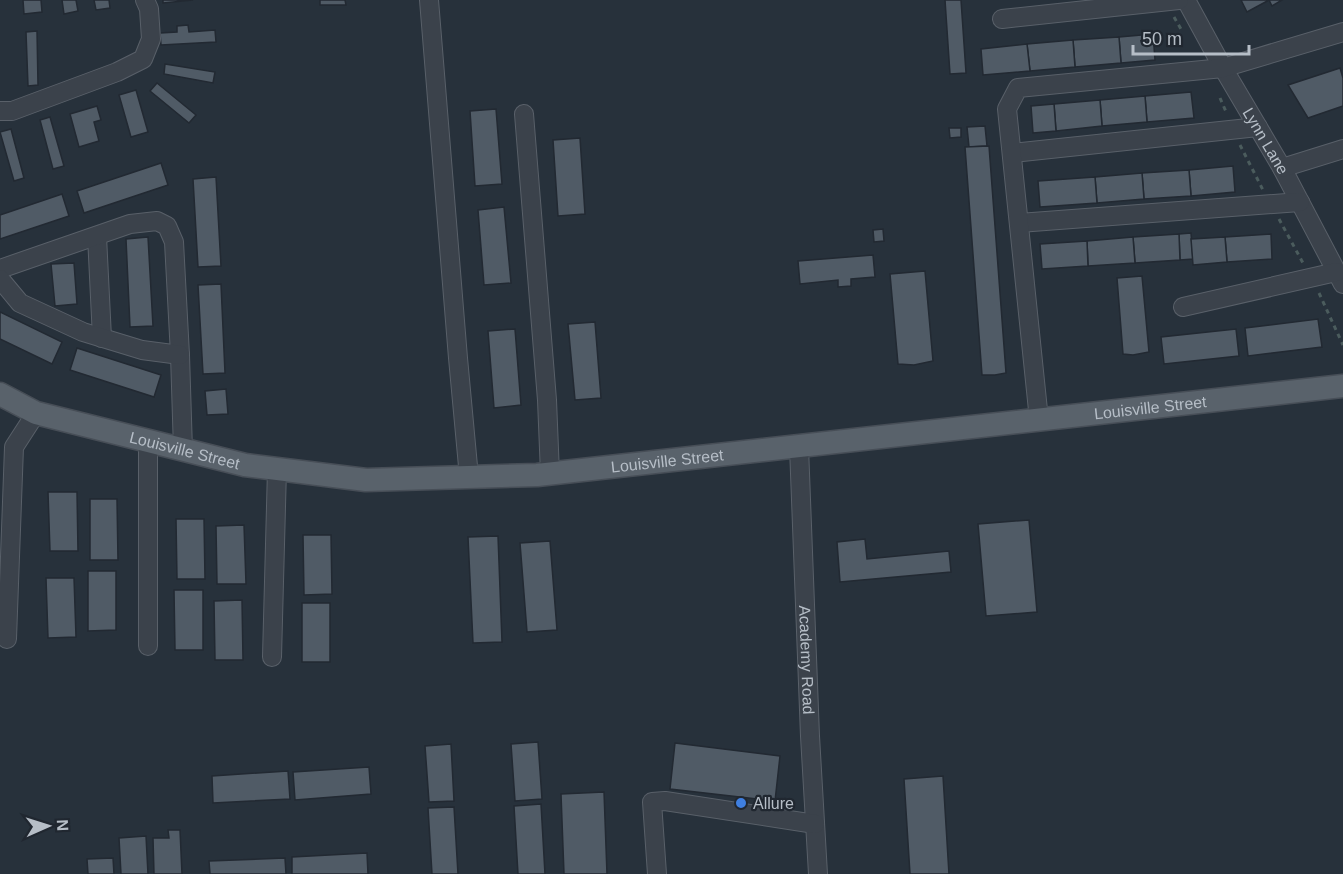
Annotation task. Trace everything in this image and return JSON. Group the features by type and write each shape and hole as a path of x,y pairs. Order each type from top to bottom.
{"main road":[{"name":"Louisville Street","path":"0,394 36,413 244,465 366,480 550,474 1343,386"}],"street":[{"path":"0,111 12,111 117,72 143,59 151,39 149,9 145,0"},
{"path":"429,0 470,477"},
{"name":"Lynn Lane","path":"1186,0 1214,69 1257,127 1282,168 1340,278"},
{"path":"1002,19 1172,1"},
{"path":"1039,420 1007,109 1018,88 1214,69 1343,32"},
{"path":"525,114 547,400 550,474"},
{"path":"1012,153 1257,127"},
{"path":"1282,168 1343,149"},
{"path":"1019,223 1300,202"},
{"path":"0,269 130,224 157,221 167,226 174,242 183,450"},
{"path":"98,236 102,339"},
{"path":"1183,307 1311,278 1340,278"},
{"path":"0,279 20,303 83,332 142,350 180,355"},
{"path":"7,639 5,548 14,447 36,413"},
{"path":"148,441 148,646"},
{"name":"Academy Road","path":"799,447 810,736 818,874"},
{"path":"272,657 277,469"},
{"path":"657,874 652,802 665,801 816,824"}],"path":[{"path":"1172,1 1182,31"},
{"path":"1214,69 1217,90 1243,153 1324,302 1343,345"}],"building":[{"path":"23,0 41,0 42,12 24,14"},
{"path":"62,0 76,0 78,11 64,14"},
{"path":"94,0 109,0 110,8 96,10"},
{"path":"163,0 193,0 163,3"},
{"path":"320,0 345,0 346,5 320,5"},
{"path":"945,0 961,0 966,73 950,74"},
{"path":"1241,0 1269,0 1247,12"},
{"path":"1269,0 1282,0 1272,6"},
{"path":"188,25 189,32 215,30 216,42 161,45 160,33 177,32 177,26"},
{"path":"37,31 38,85 28,86 26,32"},
{"path":"1153,34 1155,60 1121,63 1119,37"},
{"path":"1119,37 1121,63 1075,67 1073,40"},
{"path":"1073,40 1075,67 1030,71 1027,44"},
{"path":"1027,44 1030,71 983,75 981,49"},
{"path":"165,64 215,72 213,83 164,74"},
{"path":"1340,68 1343,78 1343,106 1308,118 1288,85"},
{"path":"157,83 196,115 189,123 150,91"},
{"path":"136,90 148,132 131,137 119,95"},
{"path":"1191,92 1194,118 1147,122 1145,96"},
{"path":"1145,96 1147,122 1102,126 1100,100"},
{"path":"1100,100 1102,126 1056,131 1054,104"},
{"path":"1054,104 1056,131 1033,133 1031,106"},
{"path":"97,106 101,120 94,122 99,141 79,147 70,114"},
{"path":"496,109 502,184 475,186 470,111"},
{"path":"50,117 64,166 53,169 40,120"},
{"path":"985,126 987,146 969,147 967,127"},
{"path":"949,128 961,128 961,137 950,138"},
{"path":"11,129 24,178 14,181 0,132"},
{"path":"580,138 585,214 558,216 553,140"},
{"path":"989,146 1006,373 982,375 965,147"},
{"path":"161,163 168,185 84,213 77,191"},
{"path":"1233,166 1235,192 1191,196 1189,170"},
{"path":"1189,170 1191,196 1144,199 1142,173"},
{"path":"1142,173 1144,199 1097,203 1095,177"},
{"path":"216,177 221,266 198,267 193,179"},
{"path":"1095,177 1097,203 1040,207 1038,181"},
{"path":"62,194 69,216 0,239 0,215"},
{"path":"504,207 511,283 484,285 478,210"},
{"path":"883,229 884,241 874,242 873,230"},
{"path":"1191,233 1193,259 1180,260 1179,234"},
{"path":"1179,234 1180,260 1135,263 1133,237"},
{"path":"1271,234 1272,259 1227,262 1225,237"},
{"path":"148,237 153,326 130,327 126,239"},
{"path":"1133,237 1135,263 1088,266 1087,241"},
{"path":"1225,237 1227,262 1193,265 1191,239"},
{"path":"1087,241 1088,266 1042,269 1040,244"},
{"path":"873,255 875,277 851,279 851,286 838,287 838,280 800,284 798,261"},
{"path":"74,263 77,304 55,306 51,264"},
{"path":"925,271 933,361 914,365 898,364 890,274"},
{"path":"1142,276 1149,352 1123,354 1117,278"},
{"path":"221,284 225,373 203,374 198,285"},
{"path":"0,312 62,342 52,364 0,339"},
{"path":"1318,319 1322,347 1248,356 1245,328"},
{"path":"595,322 601,398 575,400 568,324"},
{"path":"515,329 521,405 494,408 488,331"},
{"path":"1236,329 1239,356 1164,364 1161,337"},
{"path":"77,348 161,375 154,397 70,370"},
{"path":"226,389 228,414 207,415 205,391"},
{"path":"48,492 77,492 78,551 50,551"},
{"path":"90,499 117,499 118,560 90,560"},
{"path":"176,519 204,519 205,579 177,579"},
{"path":"1029,520 1037,612 986,616 978,524"},
{"path":"244,525 246,584 217,584 216,526"},
{"path":"303,535 331,535 332,594 304,595"},
{"path":"498,536 502,642 473,643 468,537"},
{"path":"865,539 867,559 949,551 951,572 840,582 837,542"},
{"path":"550,541 557,630 527,632 520,543"},
{"path":"88,571 116,571 116,630 88,631"},
{"path":"46,578 74,578 76,637 48,638"},
{"path":"174,590 203,590 203,650 175,650"},
{"path":"242,600 243,660 215,660 214,601"},
{"path":"302,603 330,603 330,662 302,662"},
{"path":"538,742 542,799 515,801 511,744"},
{"path":"675,743 780,756 775,801 670,789"},
{"path":"451,744 454,801 429,802 425,746"},
{"path":"369,767 371,794 295,800 293,772"},
{"path":"288,771 290,799 213,803 212,776"},
{"path":"943,776 949,874 910,874 904,779"},
{"path":"604,792 607,874 564,874 561,794"},
{"path":"541,804 545,874 518,874 514,806"},
{"path":"454,807 458,874 432,874 428,808"},
{"path":"168,830 180,830 182,874 154,874 153,838 169,838"},
{"path":"146,836 148,874 121,874 119,838"},
{"path":"367,853 368,874 292,874 292,857"},
{"path":"113,858 114,874 88,874 87,859"},
{"path":"285,858 286,874 210,874 209,861"}],"place":[{"name":"Allure","path":"741,803"}]}
